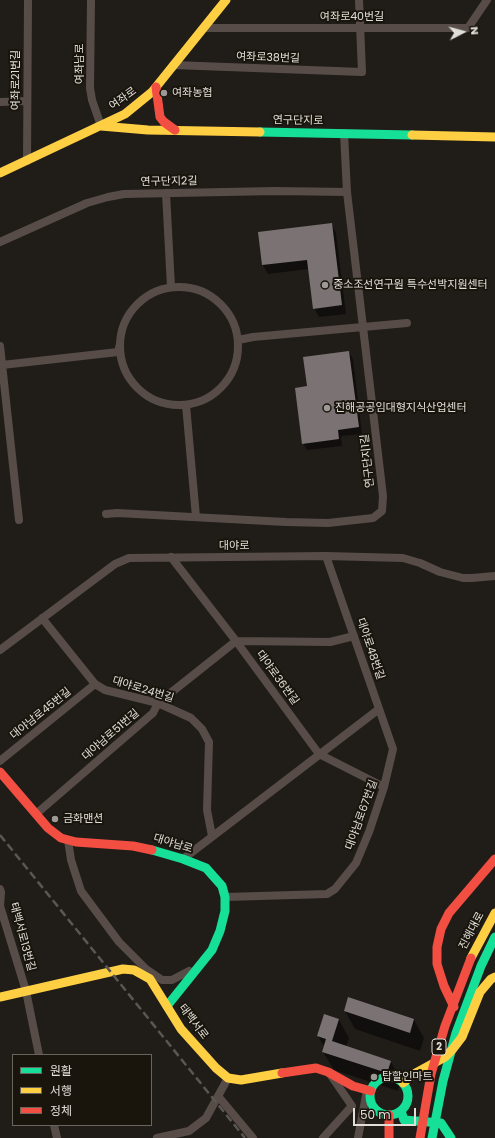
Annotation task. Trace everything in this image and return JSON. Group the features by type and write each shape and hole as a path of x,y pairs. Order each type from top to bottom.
{"street":[{"name":"여좌로21번길","path":"26,161 28,0"},
{"name":"여좌남로","path":"91,0 90,88 92,100 101,126"},
{"name":"여좌로","path":"0,173 125,114 142,101 156,87 226,0"},
{"path":"359,0 360,28"},
{"name":"여좌로40번길","path":"203,28 468,28 487,0"},
{"name":"여좌로38번길","path":"173,65 362,72 360,28"},
{"path":"156,87 160,117 175,130"},
{"path":"0,102 27,101"},
{"name":"연구단지로","path":"101,126 175,130 495,137"},
{"name":"연구단지1길","path":"106,514 117,513 286,522 328,522 373,518 382,511 383,496 347,192 344,133"},
{"name":"연구단지2길","path":"0,242 87,203 124,194 276,191 347,192"},
{"path":"166,193 171,287"},
{"path":"2,365 118,352 123,327 130,312 142,300 156,292 171,287 190,288 208,294 223,306 233,322 238,340 237,358 231,376 219,390 204,400 186,405 169,404 153,399 139,389 128,376 122,360 120,343"},
{"path":"238,340 253,337 407,323"},
{"path":"0,346 19,520"},
{"path":"186,405 196,517"},
{"name":"대야로","path":"0,650 119,561 138,557 326,556 403,558 420,563 440,572 463,578 495,576"},
{"name":"대야로48번길","path":"326,556 393,749"},
{"name":"대야로36번길","path":"171,557 236,641 319,754 384,787"},
{"name":"대야로24번길","path":"42,618 95,684 105,690 158,703 191,718 202,729 209,742 207,810 212,836"},
{"path":"236,641 330,642 354,636"},
{"name":"대야남로51번길","path":"36,814 154,713 158,703 236,641"},
{"name":"대야남로45번길","path":"0,761 95,684"},
{"path":"183,859 378,709"},
{"name":"대야남로67번길","path":"225,897 327,894 335,889 356,863 369,832 384,787 393,749"},
{"name":"대야남로","path":"0,772 53,833 68,840 133,846 183,859 206,868 222,886 225,897 224,918 212,950 167,1006"},
{"path":"68,840 71,860 81,891 118,942 146,969 162,980 172,980 189,971"},
{"path":"465,1031 444,986 440,973 437,955 439,938 441,929 449,913 495,859"},
{"name":"태백서로13번길","path":"0,889 0,906 26,991 40,1054"},
{"name":"진해대로","path":"420,1138 431,1074 445,1026 470,960 495,913"},
{"name":"진해대로","path":"432,1138 443,1081 456,1033 480,966 495,937"},
{"name":"태백서로","path":"0,997 123,969 134,970 150,979 186,1035 216,1068 228,1078"},
{"path":"403,1084 414,1074 445,1057 458,1044 465,1031 480,992 491,979 495,977"},
{"path":"157,1138 189,1131 206,1118 228,1078 240,1080 311,1068 321,1069 353,1086 369,1091"},
{"path":"323,1138 352,1106 328,1072"},
{"path":"358,1138 369,1091 380,1080 392,1078 398,1080 403,1084 408,1095 407,1101 401,1111 389,1115 383,1114 373,1107 369,1091"},
{"path":"218,1096 253,1138"},
{"path":"401,1111 404,1120 441,1123 451,1138"},
{"path":"389,1115 389,1138"},
{"path":"54,1126 57,1138"}],"building":[{"name":"중소조선연구원 특수선박지원센터","path":"332,223 342,305 313,309 307,260 262,265 258,232"},
{"name":"진해공공임대형지식산업센터","path":"349,351 359,427 338,430 339,439 302,444 295,388 307,386 303,357"},
{"path":"348,997 414,1019 410,1033 344,1011"},
{"path":"324,1014 339,1019 332,1041 391,1061 387,1073 322,1052 326,1039 317,1036"}],"railway":[{"path":"0,835 245,1138"}],"traffic: fast":[{"path":"260,132 412,135"},
{"path":"152,850 183,859 206,868 222,886 225,897 225,911 220,931 212,950 167,1006"},
{"path":"432,1138 443,1081 456,1033 481,966 495,937"},
{"path":"389,1077 399,1080 405,1086 408,1096 405,1106 399,1112 389,1115 379,1112 373,1106 370,1096 373,1086 379,1080 389,1077"},
{"path":"401,1111 404,1120 441,1123 451,1138"}],"traffic: slow":[{"path":"0,173 125,114 152,92 226,0"},
{"path":"101,126 148,130 260,132"},
{"path":"412,135 495,137"},
{"path":"471,958 495,913"},
{"path":"0,997 123,969 134,970 150,979 181,1029 216,1068 228,1078 241,1080 282,1073"},
{"path":"403,1083 414,1074 445,1057 452,1050 462,1037 480,992 491,979 495,977"}],"traffic: jam":[{"path":"156,87 160,117 175,130"},
{"path":"0,772 48,828 61,838 76,842 133,846 152,850"},
{"path":"454,1007 444,986 437,964 437,947 441,929 449,913 495,859"},
{"path":"420,1138 431,1074 445,1026 471,958"},
{"path":"282,1073 316,1068 328,1072 353,1086 371,1091"},
{"path":"389,1115 389,1138"}],"place":[{"name":"여좌농협","path":"164,93"},
{"name":"중소조선연구원 특수선박지원센터","path":"325,285"},
{"name":"진해공공임대형지식산업센터","path":"327,408"},
{"name":"금화맨션","path":"55,819"},
{"name":"탑할인마트","path":"374,1077"}]}
